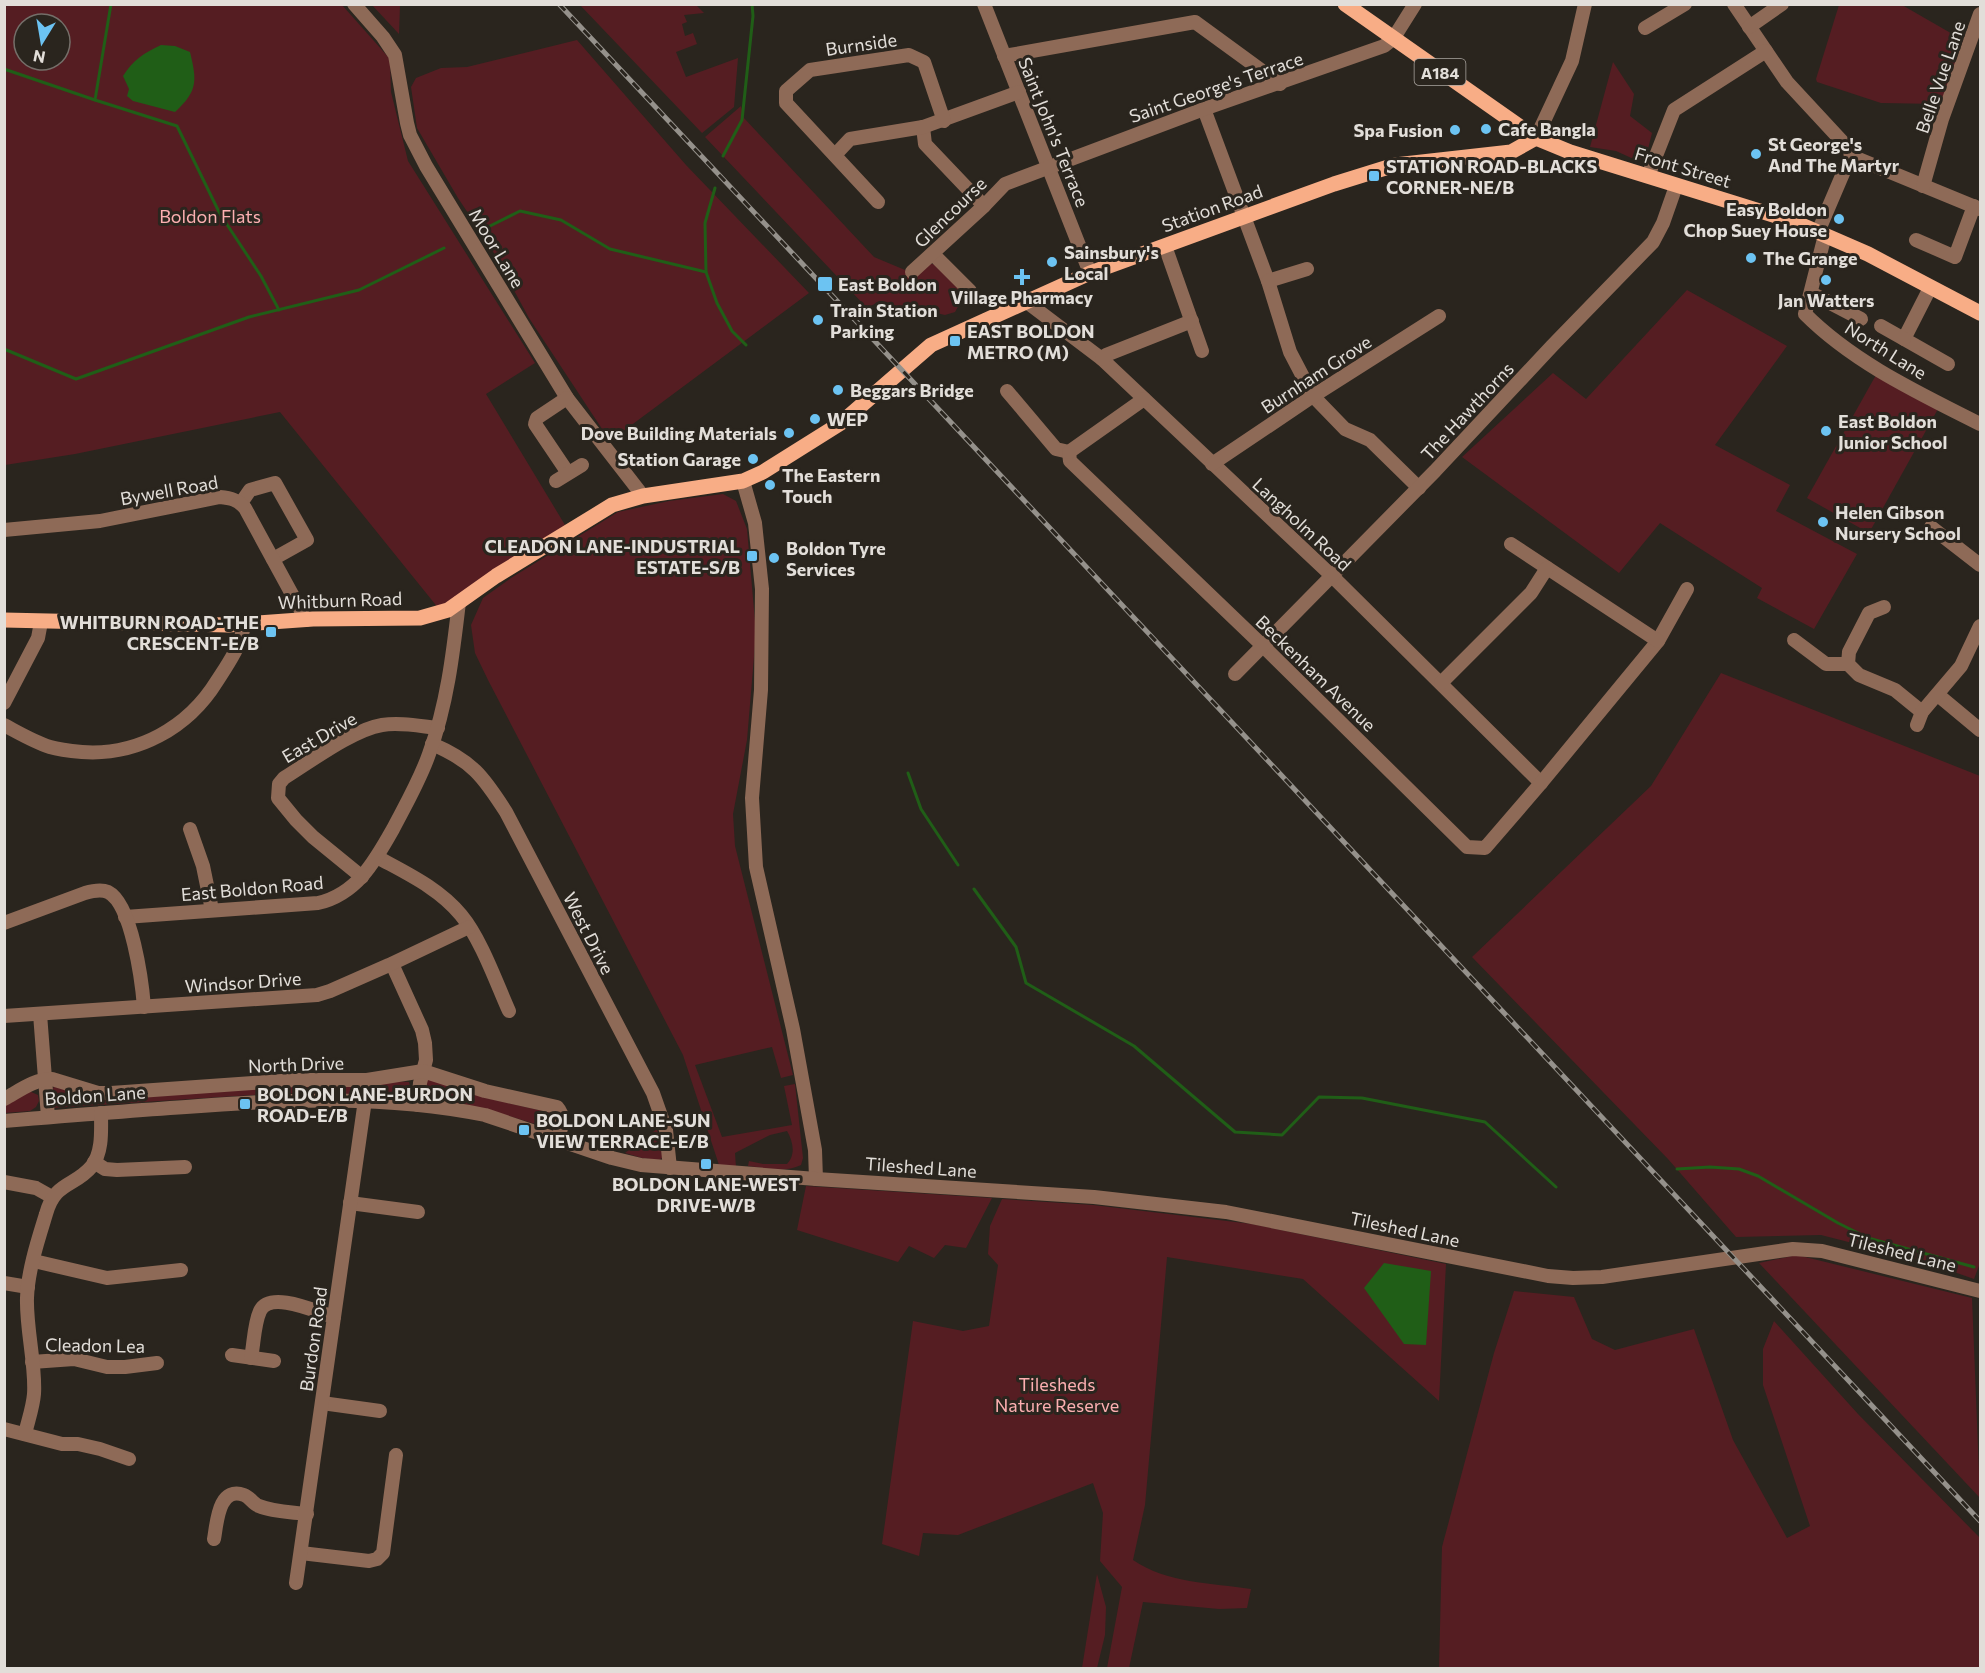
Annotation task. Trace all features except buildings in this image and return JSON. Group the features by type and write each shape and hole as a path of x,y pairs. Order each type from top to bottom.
{"main road":[{"name":"A184","path":"1345,4 1536,138"},
{"name":"Front Street","path":"1536,138 1570,152 1792,221 1868,254 1980,313"},
{"name":"Station Road","path":"743,481 763,472 841,423 931,345 1090,273 1334,184 1395,165 1511,152 1536,138"},
{"name":"Whitburn Road","path":"4,620 244,624 306,620 420,618 448,610 496,576 612,505 643,496 743,481"}],"street":[{"name":"Moor Lane","path":"354,4 383,37 395,55 407,123 416,147 567,398 643,496"},
{"name":"Saint John's Terrace","path":"984,4 1090,273"},
{"path":"1393,39 1415,4"},
{"path":"1536,138 1569,69 1585,4"},
{"path":"1645,28 1685,4"},
{"path":"1734,4 1787,82 1850,150 1851,158 1822,233 1811,292 1861,320"},
{"path":"1749,27 1782,4"},
{"name":"Belle Vue Lane","path":"1923,186 1942,119 1980,14"},
{"path":"1004,56 1195,22 1280,84"},
{"name":"Saint George's Terrace","path":"1048,166 1384,46 1393,39"},
{"path":"1648,176 1674,110 1766,51"},
{"name":"Burnside","path":"878,202 786,103 786,91 810,70 909,55 924,62 944,121"},
{"path":"835,155 850,139 923,127 1019,92"},
{"path":"1204,109 1268,281 1290,352 1313,396 1345,429 1370,440 1419,488"},
{"path":"923,127 925,144 984,206"},
{"path":"1851,158 1856,158 1977,207 1955,257 1916,240"},
{"name":"Glencourse","path":"912,272 1005,184 1048,166"},
{"name":"The Hawthorns","path":"1235,674 1419,488 1653,242 1663,223 1676,186"},
{"path":"1165,246 1202,351"},
{"path":"933,254 970,291"},
{"path":"1268,281 1307,268"},
{"path":"1904,339 1930,288"},
{"name":"North Lane","path":"1811,292 1805,314 1840,346 1873,368 1980,424"},
{"name":"Langholm Road","path":"1028,303 1102,359 1332,576 1541,783"},
{"name":"Burnham Grove","path":"1212,464 1313,396 1439,316"},
{"path":"1102,359 1106,355 1192,321"},
{"path":"1881,326 1948,364"},
{"path":"1007,391 1056,449 1069,452 1144,399"},
{"path":"567,398 537,418 535,424 562,477 582,465"},
{"name":"Beckenham Avenue","path":"1069,452 1070,461 1263,646 1467,847 1485,848 1541,783"},
{"path":"743,481 755,523 762,589 761,690 752,798 756,867 793,1029 815,1150 816,1179"},
{"path":"241,503 250,489 275,483 307,540 273,559"},
{"name":"Bywell Road","path":"4,530 100,521 230,498 241,503 245,508 306,620"},
{"path":"1931,527 1980,565"},
{"path":"1511,544 1658,641"},
{"path":"1441,683 1531,593 1547,568"},
{"path":"1541,783 1658,641 1687,589"},
{"name":"East Boldon Road","path":"125,917 318,903 330,900 348,890 362,877 377,857 415,788 438,728 450,678 459,602"},
{"path":"1884,607 1869,613 1848,652 1848,664 1859,675 1895,690 1920,718 1960,666 1980,626"},
{"path":"4,703 38,638 41,622"},
{"path":"4,725 52,748 70,751 104,752 130,748 155,738 177,726 208,695 240,641 244,624"},
{"path":"1794,639 1826,664 1848,664"},
{"path":"1938,695 1980,730"},
{"name":"East Drive","path":"362,877 296,820 278,798 279,784 284,778 371,727 403,724 438,728"},
{"name":"West Drive","path":"432,744 472,766 484,778 506,812 653,1093 666,1130 670,1168"},
{"path":"190,829 203,866 212,910"},
{"path":"377,857 423,883 443,897 461,915 509,1011"},
{"path":"4,923 97,890 108,892 118,901 125,917 140,968 144,1006"},
{"name":"Windsor Drive","path":"4,1016 317,995 392,964 469,927"},
{"path":"392,964 422,1030 425,1043 426,1060 420,1083 418,1105"},
{"path":"40,1014 48,1117"},
{"name":"North Drive","path":"45,1079 98,1093 111,1093 295,1080 367,1080 423,1071 485,1091 557,1107 562,1119 558,1139"},
{"path":"4,1100 45,1079"},
{"name":"Boldon Lane","path":"4,1121 271,1100 365,1100 485,1115 558,1139"},
{"name":"Burdon Road","path":"296,1583 365,1100"},
{"path":"4,1182 36,1188 52,1197 94,1162 101,1136 101,1113"},
{"name":"Tileshed Lane","path":"558,1139 640,1165 1094,1197 1226,1212 1548,1276 1573,1278 1602,1276 1733,1256 1793,1250 1822,1251 1980,1291"},
{"path":"94,1162 105,1169 117,1170 185,1167"},
{"name":"Cleadon Lea","path":"25,1434 34,1392 27,1310 28,1287 52,1197"},
{"path":"350,1203 418,1212"},
{"path":"34,1261 107,1278 181,1270"},
{"path":"4,1283 28,1287"},
{"path":"251,1358 258,1314 267,1303 282,1302 334,1317"},
{"path":"232,1355 273,1361"},
{"name":"Cleadon Lea","path":"32,1362 74,1359 106,1367 157,1363"},
{"path":"322,1403 380,1411"},
{"path":"4,1429 62,1444 78,1444 100,1449 129,1459"},
{"path":"301,1553 369,1561 377,1559 383,1553 396,1455"},
{"path":"214,1539 222,1501 235,1494 243,1494 261,1507 307,1514"}],"green space":[{"name":"Boldon Flats","path":"4,5 342,5 390,59 391,92 408,161 535,363 486,394 565,525 439,609 280,412 75,454 5,465"},
{"path":"372,5 400,5 399,34"},
{"path":"580,5 696,5 704,13 684,15 687,22 682,24 685,36 693,33 697,44 676,52 686,77 738,58 734,107 702,133"},
{"path":"1839,5 1902,5 1968,43 1945,102 1939,104 1881,103 1817,82"},
{"path":"577,40 686,165 809,293 610,441 529,318 490,246 458,198 417,128 411,87 416,78 441,68 467,67"},
{"path":"1613,62 1634,94 1630,116 1652,133 1647,153 1638,161 1616,151 1590,147"},
{"path":"741,106 744,118 874,257 905,270 911,277 930,263 960,288 964,296 955,312 945,315 927,311 904,312 892,304 880,301 867,308 705,137"},
{"path":"1687,290 1787,346 1715,445 1790,485 1776,511 1857,554 1814,629 1757,598 1762,588 1660,523 1619,573 1462,457 1553,373 1586,399"},
{"path":"1876,375 1938,409 1869,533 1807,498"},
{"path":"723,494 736,501 747,529 756,633 747,740 733,814 735,846 793,1075 781,1078 772,1047 695,1065 722,1137 792,1125 784,1086 795,1084 803,1158 801,1165 788,1169 748,1166 749,1161 763,1164 787,1164 792,1156 793,1148 787,1131 770,1135 735,1153 736,1167 719,1165 683,1055 488,680 475,653 471,625 483,598 511,578 618,512 669,501"},
{"path":"1721,673 1980,776 1980,1263 1974,1279 1923,1261 1821,1235 1736,1237 1668,1159 1472,957 1651,786"},
{"path":"428,1079 491,1099 552,1113 555,1115 554,1125 551,1128 485,1109 427,1098 423,1096"},
{"path":"390,1081 409,1082 412,1094 409,1098 283,1093 52,1108 50,1091 60,1086 87,1097 105,1099 198,1091"},
{"path":"29,1091 38,1095 39,1101 36,1107 30,1111 5,1113 5,1105"},
{"path":"657,1129 662,1158 659,1160 642,1158 625,1153"},
{"path":"806,1186 992,1198 966,1248 945,1245 934,1258 909,1246 898,1262 797,1230"},
{"name":"Tilesheds Nature Reserve","path":"1002,1199 1093,1205 1252,1224 1446,1264 1439,1401 1303,1279 1167,1257 1145,1505 1133,1560 1146,1568 1175,1578 1251,1589 1247,1608 1219,1609 1143,1602 1129,1668 1107,1668 1122,1587 1100,1561 1103,1513 1093,1483 958,1535 923,1533 919,1556 882,1544 913,1321 963,1331 989,1326 998,1265 988,1254 990,1226"},
{"path":"1797,1255 1972,1298 1980,1498 1759,1263"},
{"path":"1514,1291 1574,1297 1592,1339 1615,1350 1694,1329 1733,1440 1787,1538 1810,1526 1763,1385 1763,1349 1774,1321 1858,1414 1980,1538 1980,1668 1439,1668 1442,1547 1494,1353"},
{"path":"1097,1574 1106,1607 1105,1635 1097,1668 1082,1668"}],"shaded area":[{"path":"161,45 175,46 190,52 194,85 188,98 175,112 133,101 127,96 129,89 123,76 139,57"},
{"path":"1384,1263 1431,1271 1426,1345 1404,1344 1364,1288"}],"waterway":[{"path":"111,4 95,100 177,126 220,214 261,276 279,310"},
{"path":"723,156 742,120 753,16 752,4"},
{"path":"4,69 95,100"},
{"path":"715,188 705,223 706,272 717,303 732,331 746,345"},
{"path":"488,227 520,211 561,220 610,249 706,272"},
{"path":"4,349 76,379 249,317 359,290 444,248"},
{"path":"908,773 921,809 958,865"},
{"path":"974,889 1016,947 1026,983 1134,1046 1235,1132 1282,1135 1319,1097 1362,1098 1485,1122 1556,1187"},
{"path":"1677,1169 1710,1167 1739,1169 1758,1176 1868,1238 1974,1267"}],"railway":[{"path":"559,4 1980,1521"}],"place":[{"name":"Cafe Bangla","path":"1486,129"},
{"name":"Spa Fusion","path":"1455,130"},
{"name":"St George's And The Martyr","path":"1756,154"},
{"name":"STATION ROAD-BLACKS CORNER-NE/B","path":"1374,176"},
{"name":"Easy Boldon Chop Suey House","path":"1839,219"},
{"name":"The Grange","path":"1751,258"},
{"name":"Sainsbury's Local","path":"1052,262"},
{"name":"Village Pharmacy","path":"1022,277"},
{"name":"Jan Watters","path":"1826,280"},
{"name":"East Boldon","path":"825,284"},
{"name":"Train Station Parking","path":"818,320"},
{"name":"EAST BOLDON METRO (M)","path":"955,341"},
{"name":"Beggars Bridge","path":"838,390"},
{"name":"WEP","path":"815,419"},
{"name":"East Boldon Junior School","path":"1826,431"},
{"name":"Dove Building Materials","path":"789,433"},
{"name":"Station Garage","path":"753,459"},
{"name":"The Eastern Touch","path":"770,485"},
{"name":"Helen Gibson Nursery School","path":"1823,522"},
{"name":"CLEADON LANE-INDUSTRIAL ESTATE-S/B","path":"752,556"},
{"name":"Boldon Tyre Services","path":"774,558"},
{"name":"WHITBURN ROAD-THE CRESCENT-E/B","path":"271,632"},
{"name":"BOLDON LANE-BURDON ROAD-E/B","path":"245,1104"},
{"name":"BOLDON LANE-SUN VIEW TERRACE-E/B","path":"524,1130"},
{"name":"BOLDON LANE-WEST DRIVE-W/B","path":"706,1164"}]}
